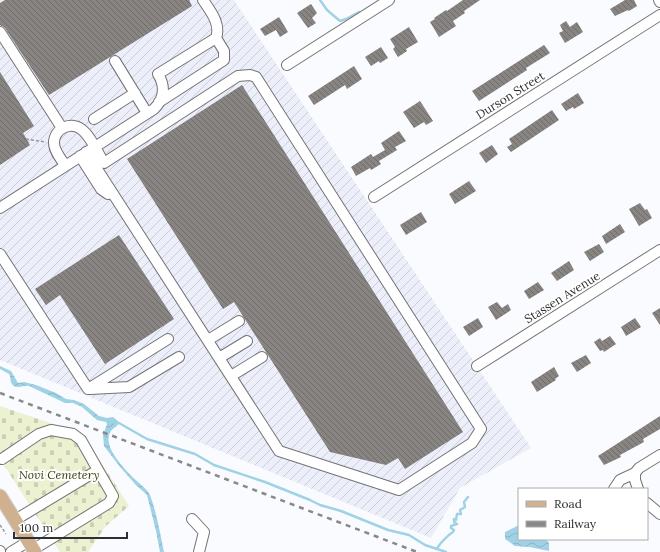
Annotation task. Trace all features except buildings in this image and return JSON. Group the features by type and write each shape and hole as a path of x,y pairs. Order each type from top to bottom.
{"main road":[{"path":"0,496 32,548"}],"street":[{"path":"0,208 154,109 162,99 164,90 158,74 216,38 218,34 217,24 203,0"},
{"path":"287,65 389,0"},
{"name":"Durson Street","path":"374,197 660,15"},
{"path":"0,32 62,128"},
{"path":"160,102 224,60 224,51 216,38"},
{"path":"115,61 148,113"},
{"path":"65,166 55,148 54,143 58,132 62,128 73,126 78,127 83,130 87,152 101,189 118,201 279,451 399,490 472,443 481,429 256,77 250,75 238,76 104,163 87,152"},
{"path":"94,118 135,93"},
{"name":"Stassen Avenue","path":"477,366 660,250"},
{"path":"0,254 88,389"},
{"path":"208,340 239,321"},
{"path":"88,389 168,339"},
{"path":"219,358 247,341"},
{"path":"88,389 129,387 179,356"},
{"path":"231,376 262,357"},
{"path":"2,459 39,434 50,430 73,434 81,440 113,496 109,503 32,548 11,552"},
{"path":"615,488 620,480 635,473 639,468 660,455"},
{"path":"15,520 98,470"},
{"path":"635,473 637,488"},
{"path":"648,505 660,514"},
{"path":"192,519 204,532 199,552"}],"path":[{"path":"26,139 54,143"},
{"path":"0,525 6,534"}],"shaded area":[{"path":"0,0 234,0 531,448 460,488 431,538 0,360"}],"green space":[{"name":"Novi Cemetery","path":"0,406 83,434 129,506 106,526 88,552 60,552 0,459"}],"water":[{"path":"0,366 11,371 18,383 24,382 36,385 56,393 66,399 84,404 99,416 107,418 113,417 118,421 117,426 111,432 108,439 110,447 120,463 149,493 164,552 160,552 147,495 120,467 104,446 103,435 107,424 106,422 97,420 82,407 73,403 65,403 29,386 14,386 11,383 9,374 0,369"},
{"path":"518,526 518,540 547,540 549,543 549,551 515,546 505,539 505,532"}],"waterway":[{"path":"320,0 327,10 340,21 359,12"},
{"path":"115,424 119,423 147,439 195,454 214,465 265,482 320,505 341,511 388,530 409,535 425,545 446,552"},
{"path":"437,549 453,532 454,530 451,526 457,524 454,522 454,519 456,520 457,514 461,514 460,510 465,507 464,502 468,497"}],"railway":[{"path":"0,393 417,552"}]}
